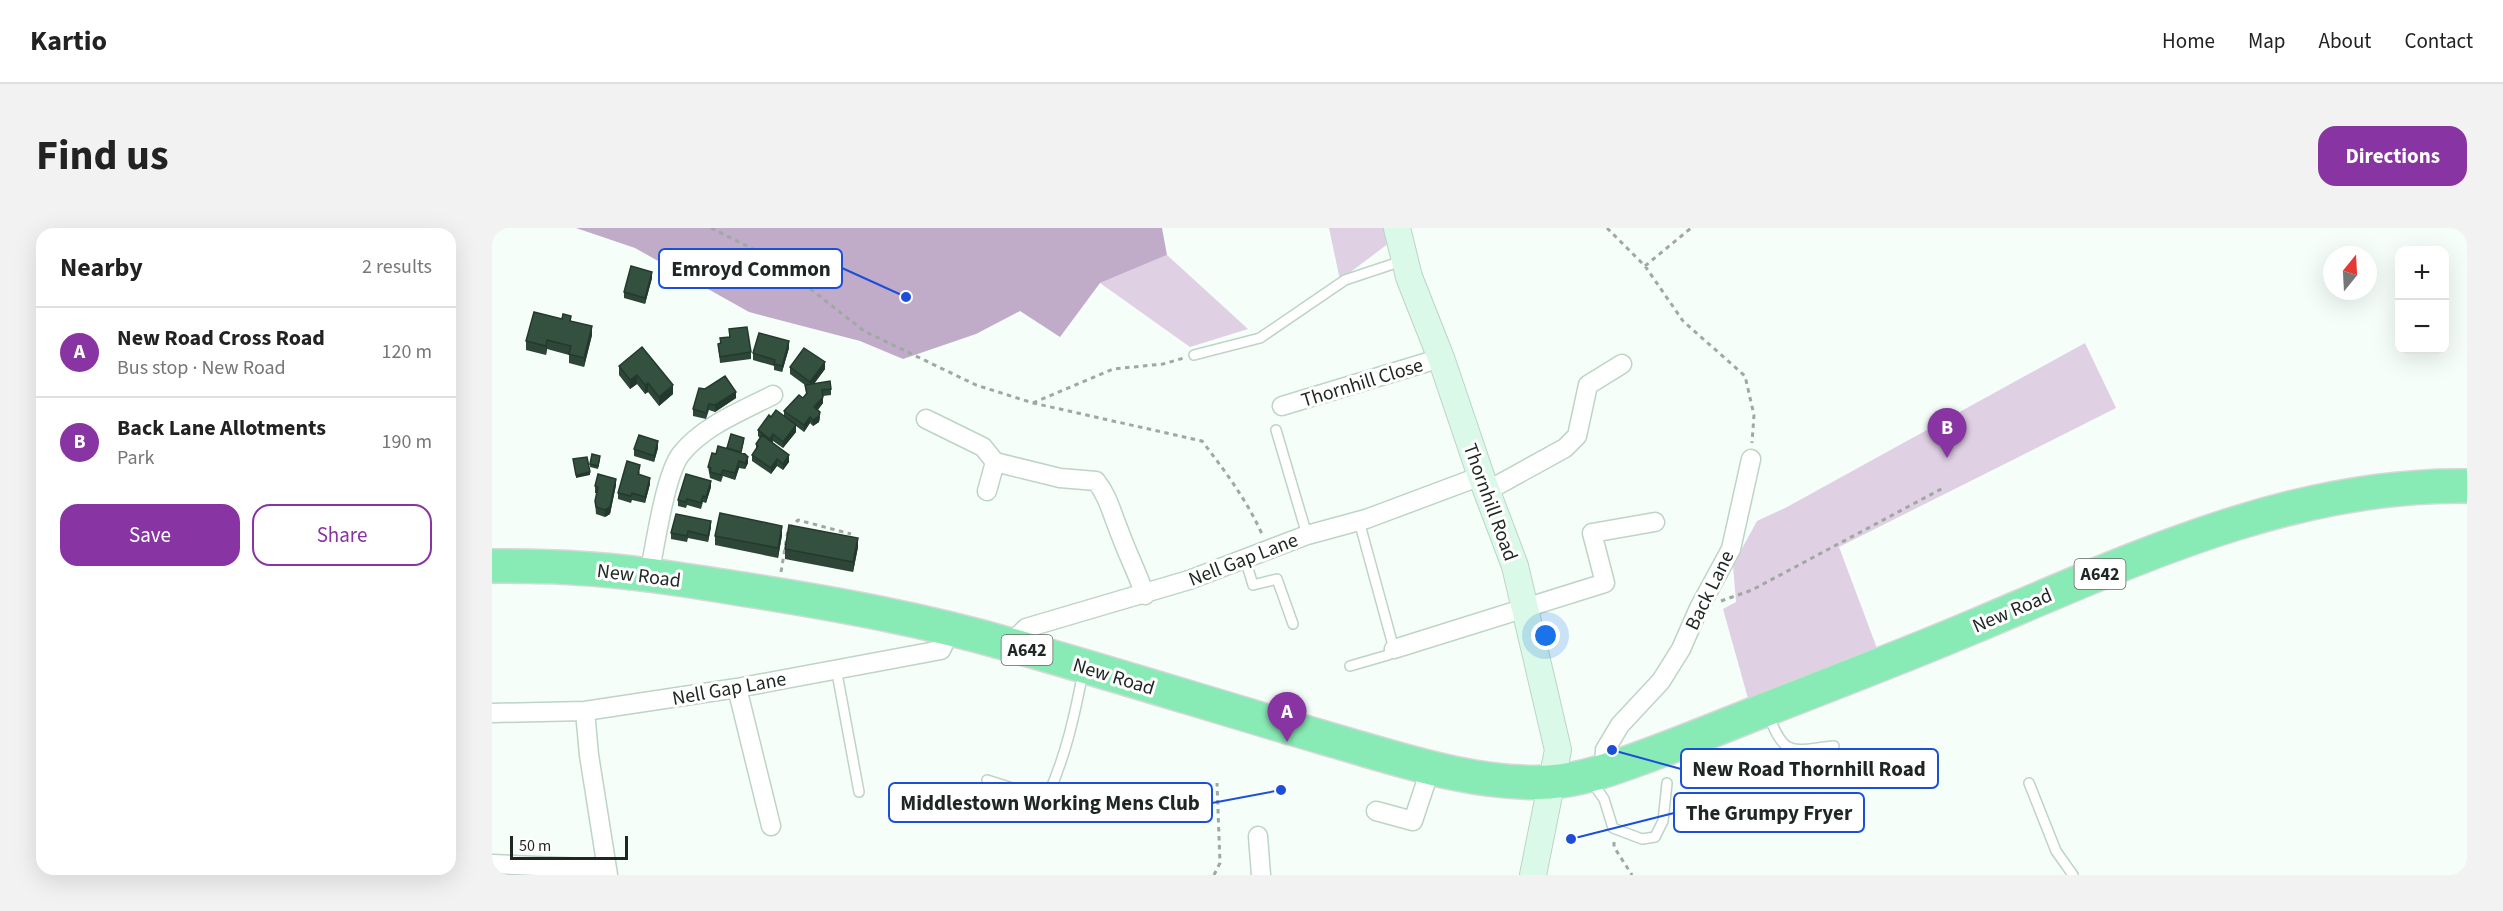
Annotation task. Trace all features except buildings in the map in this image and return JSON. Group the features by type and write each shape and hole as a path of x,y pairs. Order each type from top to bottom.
{"highway":[{"name":"New Road","path":"496,563 650,574 826,602 951,629 1431,767 1481,778 1552,782 1596,774 1980,625 2029,601 2231,524 2300,504 2370,491 2467,486"}],"street":[{"name":"Thornhill Road","path":"1400,230 1405,260 1515,566 1558,750 1533,875"},
{"name":"Thornhill Close","path":"1282,406 1441,358"},
{"name":"Nell Gap Lane","path":"1009,645 1026,628 1145,594 1307,535 1484,484 1565,448 1577,436 1588,385 1622,364"},
{"path":"650,574 666,493 679,456 695,439 773,394"},
{"path":"926,419 983,447 995,462 1060,478 1096,481 1107,495 1118,529 1145,594"},
{"name":"Back Lane","path":"1596,774 1605,750 1620,725 1661,681 1681,649 1699,608 1731,549 1750,459"},
{"path":"987,491 995,462"},
{"path":"1394,649 1605,583 1592,533 1655,522"},
{"name":"Nell Gap Lane","path":"492,712 585,711 737,688 941,650 951,629"},
{"path":"737,688 771,826"},
{"path":"492,864 608,872 588,755 585,711"},
{"path":"1376,811 1413,821 1431,767"},
{"path":"1258,836 1261,875"}],"lane":[{"path":"1194,355 1260,338 1345,280 1405,260"},
{"path":"1276,430 1307,535"},
{"path":"1350,666 1388,655 1394,649 1359,521"},
{"path":"1245,559 1254,585 1277,579 1293,624"},
{"path":"987,780 1041,797 1048,795 1062,764 1083,667"},
{"path":"836,668 859,792"},
{"path":"1767,709 1779,740 1786,746 1801,749 1834,746"},
{"path":"1596,774 1613,828 1642,839 1655,837 1663,821 1667,783"},
{"path":"2029,783 2056,851 2073,875"}],"path":[{"path":"711,228 771,258 864,331 976,384 1033,403 1202,441 1250,507 1268,550"},
{"path":"1607,228 1645,266 1683,321 1744,376 1754,415 1750,459"},
{"path":"1645,266 1691,228"},
{"path":"1033,403 1113,369 1162,364 1194,355"},
{"path":"1699,608 1752,590 1945,487"},
{"path":"777,594 788,530 798,520 851,534"},
{"path":"1214,875 1220,863 1217,783"},
{"path":"1613,828 1614,847 1632,875"}],"shaded area":[{"path":"576,228 1162,228 1167,255 1100,283 1060,337 1020,311 976,334 903,359 860,341 749,312 635,248"},
{"path":"1329,228 1391,228 1393,240 1340,280"},
{"path":"1167,255 1248,329 1190,347 1100,283"},
{"path":"2085,343 2116,408 1839,547 1878,651 1749,702 1723,609 1736,602 1733,565 1757,521 1787,507"}],"place":[{"name":"Emroyd Common","path":"906,297"},
{"name":"Back Lane Allotments","path":"1947,458"},
{"name":"New Road Cross Road","path":"1287,742"},
{"name":"New Road Thornhill Road","path":"1612,750"},
{"name":"Middlestown Working Mens Club","path":"1281,790"},
{"name":"The Grumpy Fryer","path":"1571,839"}]}
